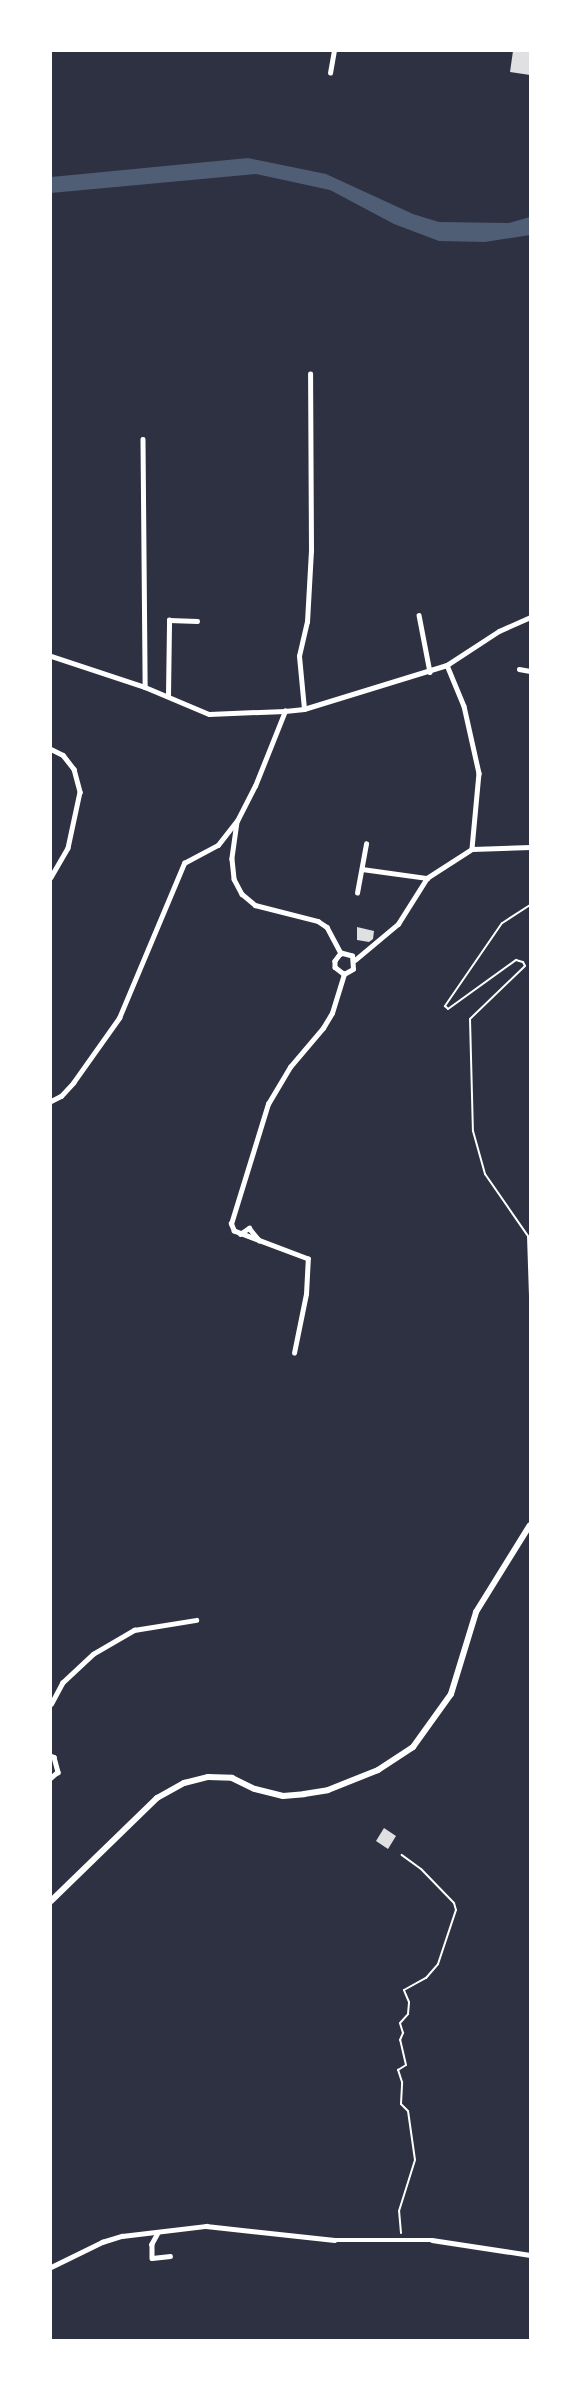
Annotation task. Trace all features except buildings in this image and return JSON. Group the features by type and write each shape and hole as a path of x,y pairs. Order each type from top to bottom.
{"main road":[{"path":"51,1900 157,1798 184,1783 208,1777 232,1778 283,1796 328,1790 378,1770 412,1747 451,1694 476,1612 530,1525"}],"street":[{"path":"330,73 334,51"},
{"path":"303,709 299,656 307,622 312,551 310,374"},
{"path":"143,439 145,687"},
{"path":"419,615 430,672"},
{"path":"51,656 145,687 209,714 285,711 303,709 430,672 447,665 499,631 530,617"},
{"path":"168,696 169,620 197,621"},
{"path":"447,665 464,706 479,773 472,849"},
{"path":"519,669 530,671"},
{"path":"51,1101 61,1097 73,1083 119,1018 184,863 218,845 237,821 255,786 285,711"},
{"path":"51,749 63,755 74,769 80,792 78,813 68,848 51,877"},
{"path":"237,821 232,859 234,879 242,894 255,905 318,921 327,927 341,953"},
{"path":"357,893 366,844"},
{"path":"294,1353 310,1263 306,1258 259,1240 248,1228 240,1234 234,1231 231,1224 268,1104 290,1067 332,1013 344,974 353,969 355,960 397,924 428,878 472,849 530,847"},
{"path":"362,869 428,878"},
{"path":"341,953 349,954 355,960"},
{"path":"341,953 335,961 335,967 344,974"},
{"path":"51,1704 62,1683 93,1654 134,1630 196,1620"},
{"path":"51,1756 54,1757 58,1772 51,1778"},
{"path":"51,2267 111,2239 216,2226 334,2240 432,2240 530,2255"},
{"path":"158,2233 152,2244 152,2258 170,2256"}],"path":[{"path":"530,905 502,922 445,1006 448,1009 516,960 523,962 525,966 470,1019 473,1131 485,1174 528,1236 530,1295"},
{"path":"402,1855 421,1869 454,1903 456,1910 438,1964 426,1978 404,1990 409,2002 408,2014 400,2023 403,2034 401,2051 406,2065 398,2070 402,2082 401,2104 408,2112 415,2160 399,2211 403,2241"}],"water":[{"path":"248,158 326,174 413,214 439,222 509,223 530,217 530,235 485,242 439,241 394,224 330,190 256,174 51,193 51,177"}]}
